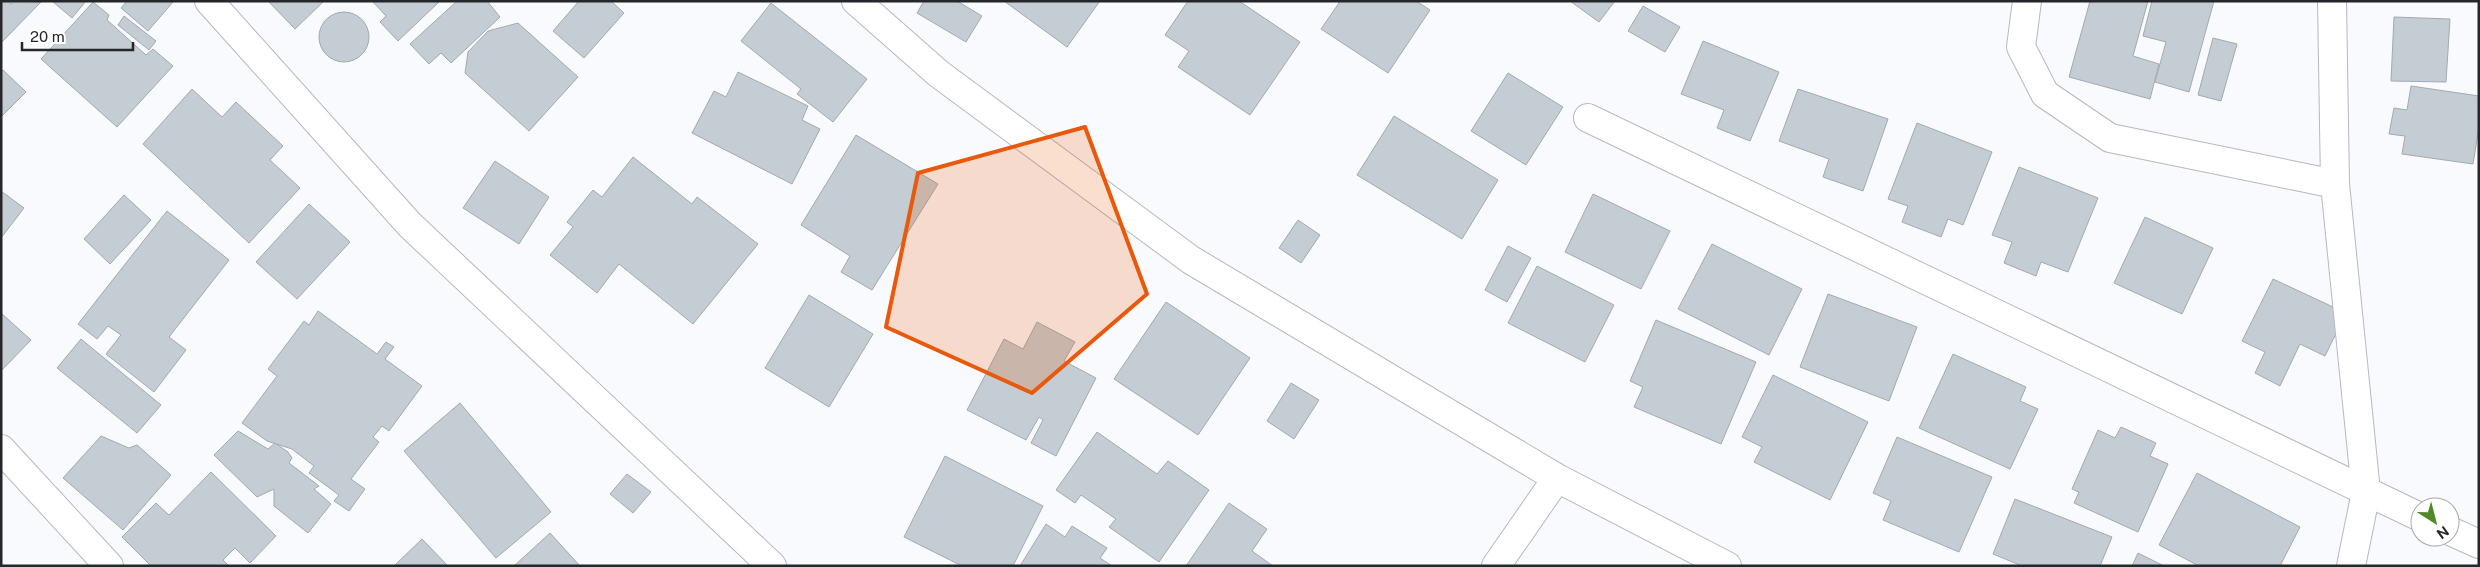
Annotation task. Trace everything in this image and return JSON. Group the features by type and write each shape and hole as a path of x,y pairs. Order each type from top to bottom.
{"street":[{"path":"209,1 410,225 772,566"},
{"path":"856,1 939,74 1192,260 1557,478 1727,566"},
{"path":"2027,1 2021,47 2045,94 2110,138 2335,184"},
{"path":"2332,1 2335,184 2366,492 2350,566"},
{"path":"1588,118 2410,512"},
{"path":"1,449 109,566"},
{"path":"1496,566 1557,478"},
{"path":"2460,535 2479,544"}],"highlighted area":[{"path":"1085,127 1147,294 1032,393 886,327 918,173"}],"building":[{"path":"1,1 9,1 11,4 14,1 41,2 1,43"},
{"path":"52,1 86,1 72,18"},
{"path":"127,1 173,2 148,31 121,8"},
{"path":"268,1 324,1 295,29"},
{"path":"372,1 440,1 398,41 380,22 386,16"},
{"path":"457,1 487,1 500,17 451,63 441,53 429,64 410,44"},
{"path":"579,1 611,1 624,13 584,58 553,31"},
{"path":"924,1 957,1 982,16 966,42 917,13"},
{"path":"1004,1 1100,1 1067,47"},
{"path":"1188,1 1239,1 1300,42 1250,115 1178,67 1189,51 1165,35"},
{"path":"1337,1 1416,1 1430,10 1388,73 1321,29 1339,3"},
{"path":"1570,1 1615,1 1599,22"},
{"path":"2090,1 2148,1 2133,56 2159,64 2150,99 2069,77"},
{"path":"2152,1 2214,1 2189,92 2155,82 2166,42 2143,36"},
{"path":"93,2 109,15 107,20 146,55 153,49 173,66 117,127 41,59"},
{"path":"771,3 867,79 833,122 797,94 801,89 741,41"},
{"path":"1643,6 1680,27 1665,52 1628,31"},
{"path":"339,12 349,12 362,19 369,32 369,42 362,55 349,62 339,62 330,58 323,51 319,42 319,32 323,23 330,16"},
{"path":"124,16 156,41 149,50 118,25"},
{"path":"2394,17 2450,19 2446,82 2391,81"},
{"path":"518,23 578,77 529,131 465,73 468,52 488,31"},
{"path":"2213,38 2237,44 2221,101 2198,95"},
{"path":"1703,41 1779,72 1750,141 1717,128 1724,110 1681,94"},
{"path":"3,70 26,92 1,117 1,72"},
{"path":"738,72 808,106 802,120 820,129 792,184 692,133 714,91 726,97"},
{"path":"1508,73 1563,107 1526,165 1471,131"},
{"path":"2411,86 2479,96 2479,127 2473,164 2402,154 2405,136 2389,134 2394,108 2407,110"},
{"path":"192,89 222,117 236,102 283,146 270,160 300,188 249,243 143,144"},
{"path":"1798,89 1888,119 1863,191 1823,177 1829,159 1779,141"},
{"path":"1394,116 1498,180 1462,239 1357,175"},
{"path":"1917,123 1992,152 1963,225 1948,219 1941,237 1902,222 1908,206 1888,199"},
{"path":"856,135 938,184 872,290 841,272 850,256 801,225"},
{"path":"633,157 692,204 697,197 758,244 693,324 619,264 597,293 550,255 573,227 567,222 593,190 602,197"},
{"path":"495,161 549,197 519,244 463,208"},
{"path":"2019,167 2098,198 2068,272 2041,262 2036,276 2004,263 2012,242 1992,235"},
{"path":"1,191 24,208 1,238"},
{"path":"1593,194 1670,231 1641,289 1565,252"},
{"path":"124,195 151,220 110,264 84,239"},
{"path":"309,204 350,242 297,299 256,262"},
{"path":"167,211 229,260 169,337 186,350 154,392 106,354 121,335 108,326 97,339 78,324"},
{"path":"2145,217 2213,248 2182,314 2114,283"},
{"path":"1298,220 1320,235 1301,263 1279,248"},
{"path":"1712,244 1802,289 1769,355 1678,309"},
{"path":"1508,246 1531,258 1507,302 1485,290"},
{"path":"1537,266 1614,305 1585,362 1508,323"},
{"path":"2273,279 2346,313 2325,356 2300,344 2280,386 2255,373 2265,352 2242,341"},
{"path":"1828,294 1917,327 1889,401 1800,367"},
{"path":"809,295 873,334 829,407 765,368"},
{"path":"1166,302 1250,358 1198,435 1114,379"},
{"path":"318,311 377,354 386,342 394,347 385,359 422,386 389,431 382,426 373,437 379,442 351,479 365,489 349,511 334,501 339,495 309,473 314,466 292,449 267,441 242,423 277,376 268,369 304,321 309,325"},
{"path":"1,313 31,340 1,371"},
{"path":"1656,320 1756,362 1721,444 1634,407 1643,387 1630,381"},
{"path":"1037,322 1075,342 1064,361 1096,378 1056,456 1031,443 1043,420 1039,417 1026,440 967,410 1004,339 1023,349"},
{"path":"81,339 161,405 137,433 57,368"},
{"path":"1953,354 2026,387 2020,401 2038,409 2010,469 1919,428"},
{"path":"1773,375 1868,422 1830,500 1754,462 1762,447 1742,437"},
{"path":"1291,383 1319,400 1294,439 1267,421"},
{"path":"460,403 551,512 496,558 404,451"},
{"path":"2121,427 2156,443 2150,456 2168,464 2138,532 2074,503 2079,492 2072,489 2098,430 2115,438"},
{"path":"238,431 268,449 275,443 288,452 292,458 289,463 319,486 314,489 331,504 308,533 274,506 274,489 257,497 214,455"},
{"path":"1097,432 1157,474 1168,461 1209,490 1159,562 1109,527 1116,519 1081,495 1075,503 1056,490"},
{"path":"101,436 129,448 137,445 171,475 123,530 63,478"},
{"path":"1897,437 1992,477 1959,552 1883,520 1891,501 1873,493"},
{"path":"945,456 1043,506 1013,566 962,566 904,537"},
{"path":"211,472 276,536 250,563 235,548 223,560 229,566 151,566 122,537 156,503 169,515"},
{"path":"2197,473 2300,527 2280,566 2199,566 2159,545"},
{"path":"627,474 651,492 633,513 610,494"},
{"path":"2015,499 2112,537 2100,566 2022,566 1993,554"},
{"path":"1229,503 1267,529 1252,551 1273,566 1186,566"},
{"path":"1046,524 1065,537 1072,526 1107,548 1100,558 1112,566 1020,566"},
{"path":"550,533 580,566 514,566"},
{"path":"422,539 448,566 394,566"},
{"path":"2138,553 2164,566 2132,566"}]}
